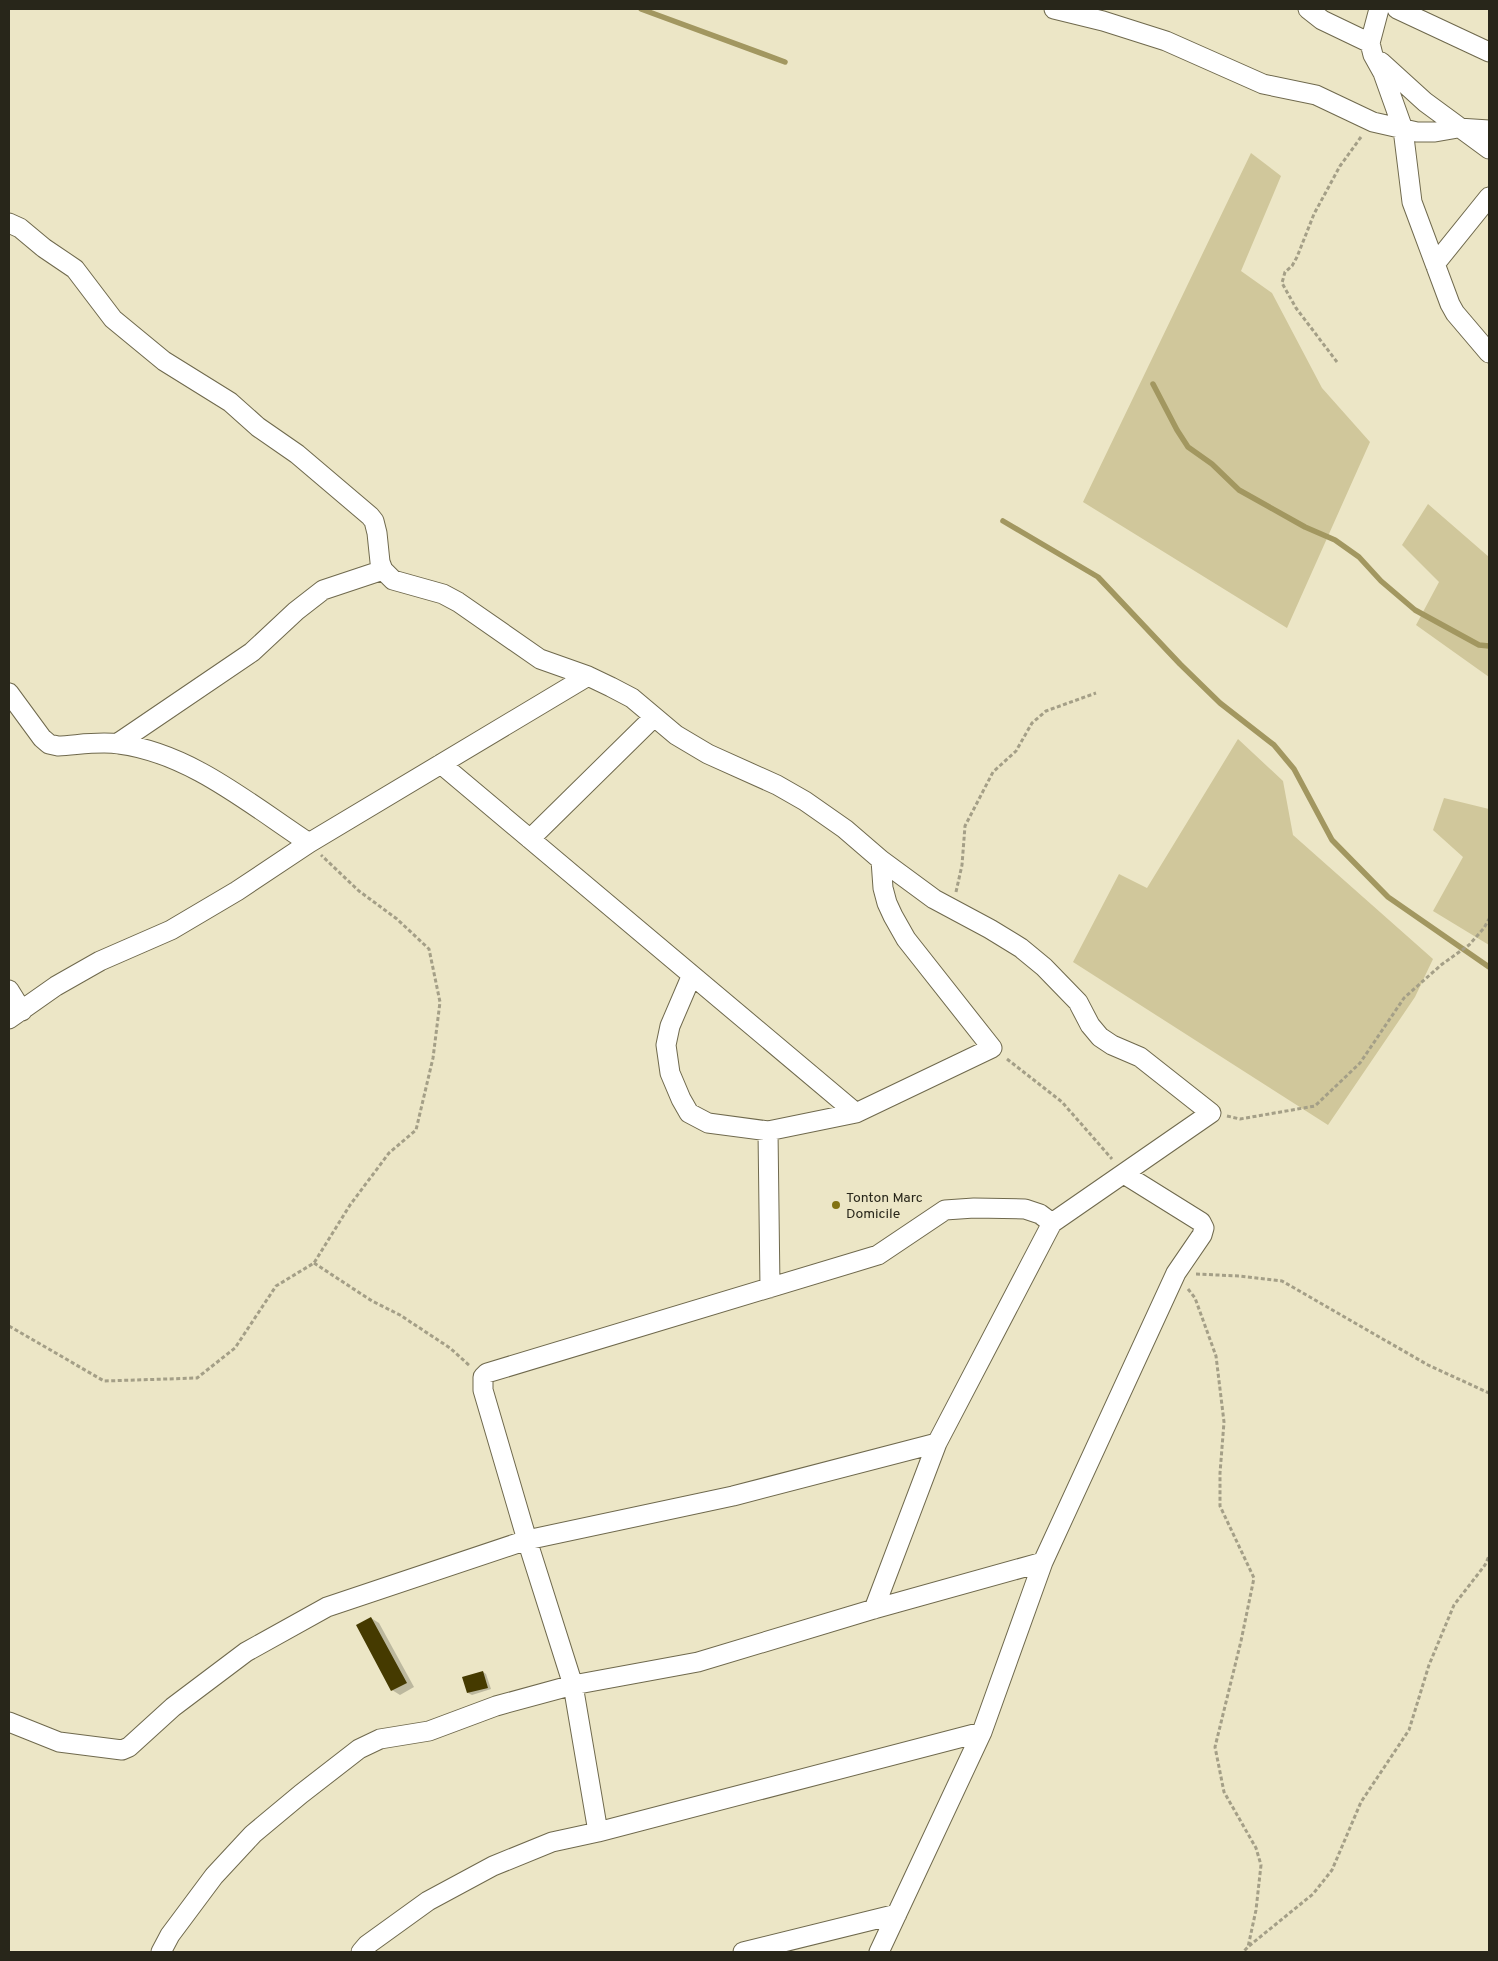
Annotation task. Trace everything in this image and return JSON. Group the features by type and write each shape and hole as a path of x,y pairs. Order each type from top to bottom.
{"street":[{"path":"1054,9 1103,21 1166,41 1264,84 1316,95 1373,122 1417,132 1435,132 1458,128 1489,130"},
{"path":"1308,9 1322,20 1371,49 1425,102 1489,149"},
{"path":"1379,9 1371,49 1383,73 1403,129 1412,202 1455,313 1486,342"},
{"path":"1397,9 1489,52"},
{"path":"1435,264 1489,197"},
{"path":"9,223 20,228 44,248 75,269 113,319 164,361 230,402 258,427 297,454 370,516 374,521 377,533 383,570 393,580 443,594 458,602 540,659 588,676 632,698 676,735 708,754 777,785 805,801 846,829 881,860 952,910 990,929 1021,948 1044,967 1078,1002 1090,1026 1100,1037 1112,1045 1140,1057 1212,1113 1052,1223 937,1443 874,1609"},
{"path":"118,743 252,652 296,611 323,590 383,570"},
{"path":"9,990 15,1015 56,986 100,961 171,930 237,891 310,843 588,676"},
{"path":"9,693 42,738 49,744 58,746 118,743 158,752 195,768 310,843"},
{"path":"530,840 654,717"},
{"path":"440,764 856,1113"},
{"path":"692,977 670,1026 666,1045 670,1073 681,1100 689,1113 708,1123 768,1131 856,1113 992,1048 906,939 887,903 883,888 881,860"},
{"path":"768,1131 770,1288"},
{"path":"879,1952 982,1732 1043,1562 1176,1273 1202,1235 1204,1228 1201,1222 1124,1174"},
{"path":"598,1832 573,1685 527,1540 483,1390 483,1376 487,1373 878,1255 945,1210 974,1208 1025,1209 1040,1214 1052,1223"},
{"path":"9,1722 59,1742 122,1750 173,1707 246,1652 327,1607 527,1540 733,1496 937,1443"},
{"path":"161,1952 170,1935 214,1876 253,1834 359,1749 380,1739 429,1731 496,1706 573,1685 698,1662 874,1609 1043,1562"},
{"path":"361,1952 367,1945 428,1901 493,1866 552,1842 598,1832 982,1732"},
{"path":"743,1952 897,1914"}],"path":[{"path":"1337,362 1296,308 1282,283 1285,272 1292,266 1297,257 1314,214 1340,166 1373,122"},
{"path":"952,910 962,865 965,826 994,772 1016,751 1032,723 1046,710 1096,693"},
{"path":"9,1326 104,1380 197,1378 235,1348 276,1286 314,1264 350,1205 389,1153 416,1130 433,1058 440,1002 429,949 397,919 359,891 310,843"},
{"path":"1212,1113 1240,1119 1315,1106 1360,1062 1404,998 1470,944 1489,919"},
{"path":"992,1048 1062,1102 1124,1174"},
{"path":"314,1264 372,1301 400,1315 450,1348 483,1376"},
{"path":"1176,1273 1239,1276 1282,1281 1428,1365 1489,1393"},
{"path":"1176,1273 1196,1298 1216,1356 1224,1422 1220,1473 1220,1506 1254,1578 1215,1747 1224,1792 1256,1848 1261,1865 1256,1910 1248,1947"},
{"path":"1243,1952 1313,1894 1332,1870 1361,1802 1409,1730 1429,1665 1454,1605 1485,1565 1489,1556"}],"shaded area":[{"path":"1251,153 1281,176 1241,271 1272,293 1322,388 1370,442 1287,628 1083,502"},
{"path":"1428,504 1489,557 1489,677 1416,625 1439,582 1402,545"},
{"path":"1238,739 1283,781 1293,835 1433,959 1415,997 1328,1125 1073,962 1119,874 1147,888"},
{"path":"1444,798 1489,809 1489,945 1433,911 1463,857 1433,830"}],"building":[{"path":"371,1617 407,1683 391,1691 356,1625"},
{"path":"483,1671 488,1688 467,1693 462,1677"}],"waterway":[{"path":"641,9 785,62"},
{"path":"1153,384 1188,447 1212,464 1239,490 1305,527 1335,540 1359,557 1381,581 1415,610 1479,645 1489,646"},
{"path":"1003,521 1098,577 1180,664 1220,703 1274,745 1294,769 1332,840 1388,897 1489,967"}],"place":[{"name":"Tonton Marc Domicile","path":"836,1205"}]}
